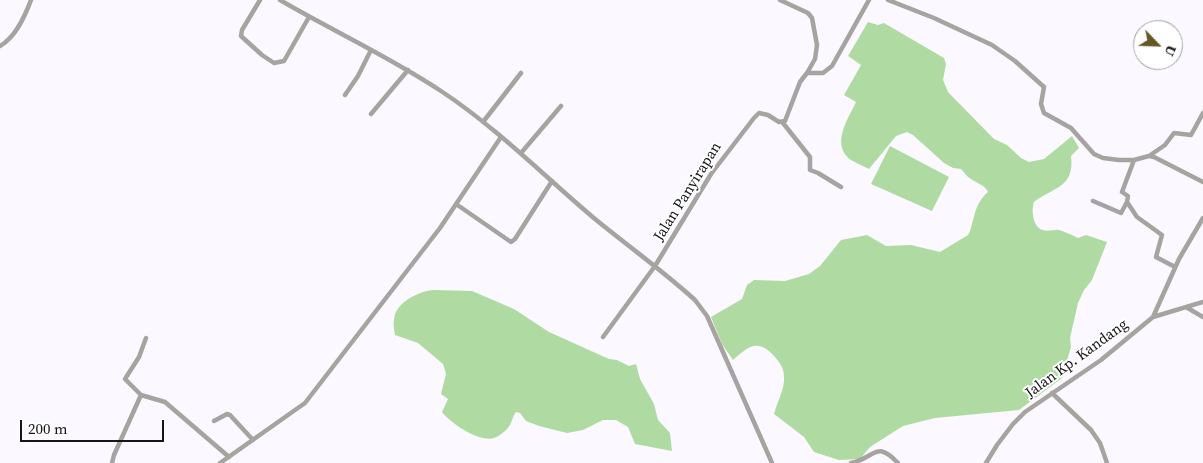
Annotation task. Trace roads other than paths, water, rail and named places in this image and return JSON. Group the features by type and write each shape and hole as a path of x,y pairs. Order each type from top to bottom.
{"street":[{"path":"0,46 5,43 18,27 31,0"},
{"path":"260,0 242,30 241,36 274,63 284,61 309,17"},
{"path":"280,0 408,70 443,92 521,153 595,219 686,293 702,309 740,388 770,462"},
{"path":"780,0 808,13 812,18 817,45 815,59 800,82 783,122 810,157 810,170 841,187"},
{"path":"807,73 823,73 832,66 869,0"},
{"path":"888,0 934,18 1000,50 1042,84 1045,91 1041,104 1042,110 1048,116 1071,128 1094,154 1103,158 1134,160 1148,156 1165,145 1174,132 1191,135 1203,114"},
{"path":"345,96 358,76 370,50"},
{"path":"371,114 408,70"},
{"path":"483,122 521,73"},
{"path":"521,153 561,106"},
{"name":"Jalan Panyirapan","path":"655,266 700,190 754,118 759,113 763,113 779,122 783,122"},
{"path":"220,463 305,403 411,266 501,137"},
{"path":"1148,156 1168,163 1203,182"},
{"path":"1093,201 1121,213 1128,196 1121,191 1134,160"},
{"path":"456,204 511,242 515,239 552,181"},
{"path":"1127,202 1138,217 1162,235 1156,257 1175,267"},
{"name":"Jalan Kp. Kandang","path":"986,463 997,445 1019,417 1101,360 1152,317 1175,267 1203,218"},
{"path":"603,337 655,266"},
{"path":"1152,317 1203,302"},
{"path":"1186,307 1203,317"},
{"path":"146,338 139,357 125,379 141,395 165,402 229,457"},
{"path":"1052,393 1090,430 1100,443 1107,463"},
{"path":"112,463 141,395"},
{"path":"214,421 227,414 230,415 253,440"},
{"path":"851,463 878,451 890,454 898,463"}]}
